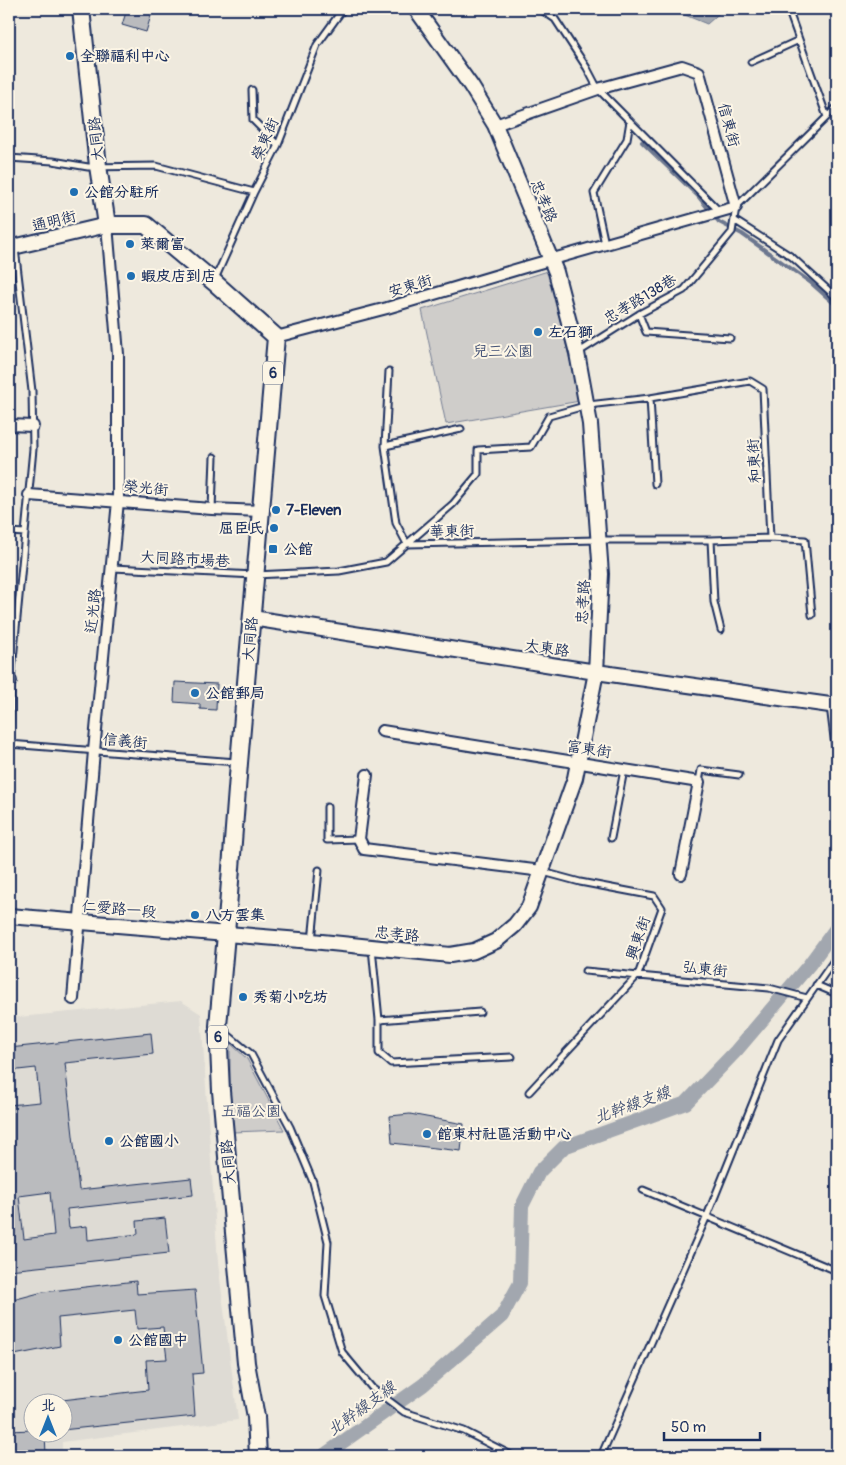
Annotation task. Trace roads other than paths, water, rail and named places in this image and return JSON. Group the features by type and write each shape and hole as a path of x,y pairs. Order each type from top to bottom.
{"main road":[{"name":"大同路","path":"82,9 98,166 107,225"},
{"path":"107,225 146,225 276,337"},
{"name":"大同路","path":"258,1456 256,1417 246,1363 221,1091 218,1026 276,337"}],"street":[{"name":"忠孝路","path":"226,934 450,955 474,951 496,941 520,919 529,907 575,778 596,672 601,574 588,405 556,272 495,125 471,86 416,9"},
{"name":"信東街","path":"495,125 598,89 682,66 699,72 736,207"},
{"path":"552,260 736,207"},
{"name":"通明街","path":"12,247 107,225"},
{"name":"近光路","path":"73,999 118,501 118,354 107,225"},
{"name":"安東街","path":"276,337 387,308 552,260"},
{"path":"9,425 33,426"},
{"name":"榮光街","path":"29,495 261,511"},
{"name":"大東路","path":"252,618 596,672 833,706"},
{"name":"富東街","path":"382,731 699,782"},
{"path":"367,775 359,839 364,849 542,872"},
{"path":"681,874 699,782"},
{"name":"仁愛路一段","path":"9,916 226,934"}],"lane":[{"name":"榮東街","path":"214,282 254,192 278,145 317,46 343,9"},
{"path":"540,9 555,19 587,68 598,89 720,212"},
{"path":"788,9 827,117"},
{"path":"751,62 799,40"},
{"path":"252,90 254,120 278,145"},
{"path":"736,207 837,107"},
{"path":"605,244 594,193 627,139 630,121"},
{"path":"9,158 53,161 88,167 156,166 254,192"},
{"name":"忠孝路138巷","path":"577,353 638,314 684,290 732,232 736,207"},
{"path":"734,220 792,257 837,298"},
{"path":"9,744 10,681 33,448 32,391 12,247"},
{"path":"638,314 646,332 730,338"},
{"path":"389,372 384,446 396,523 407,544"},
{"name":"和東街","path":"407,544 453,504 478,474 478,450 531,447 549,416 588,405 650,398 750,381 763,389 770,538"},
{"path":"650,398 655,484"},
{"path":"384,446 461,429"},
{"path":"212,509 214,457"},
{"path":"9,532 25,533"},
{"path":"598,540 770,538 805,540 812,615"},
{"name":"華東街","path":"407,544 598,540"},
{"path":"711,540 714,602 722,630"},
{"name":"大同路市場巷","path":"113,568 255,575 339,570 386,562 407,544"},
{"path":"833,706 837,762"},
{"name":"信義街","path":"9,744 239,763"},
{"path":"611,838 624,770"},
{"path":"699,782 701,770 739,774"},
{"path":"327,806 327,840 359,839"},
{"path":"312,941 320,870"},
{"name":"興東街","path":"529,1092 638,975 662,908 654,896 580,882 542,872"},
{"path":"372,948 379,1020 379,1053 391,1062 512,1057"},
{"path":"601,1456 707,1216 778,1040 837,956"},
{"name":"弘東街","path":"585,971 769,988 807,998"},
{"path":"816,985 837,994"},
{"path":"379,1020 480,1012"},
{"path":"218,1026 251,1054 290,1127 314,1182 328,1242 325,1296 342,1352 372,1388 404,1412 464,1431 513,1456"},
{"path":"643,1190 837,1271"}],"waterway":[{"path":"642,142 698,196 719,222 742,234 810,282 837,306"},
{"name":"北幹線支線","path":"323,1456 423,1385 502,1316 520,1283 522,1206 539,1172 564,1147 686,1103 736,1051 809,965 837,927"}],"place":[{"name":"全聯福利中心","path":"70,56"},
{"name":"公館分駐所","path":"74,192"},
{"name":"萊爾富","path":"130,244"},
{"name":"蝦皮店到店","path":"131,276"},
{"name":"左石獅","path":"538,332"},
{"name":"7-Eleven","path":"276,510"},
{"name":"屈臣氏","path":"274,528"},
{"name":"公館","path":"273,549"},
{"name":"公館郵局","path":"195,693"},
{"name":"八方雲集","path":"195,915"},
{"name":"秀菊小吃坊","path":"243,997"},
{"name":"館東村社區活動中心","path":"427,1134"},
{"name":"公館國小","path":"109,1141"},
{"name":"公館國中","path":"118,1340"}],"park label":[{"name":"兒三公園","path":"503,351"},
{"name":"五福公園","path":"251,1111"}]}
